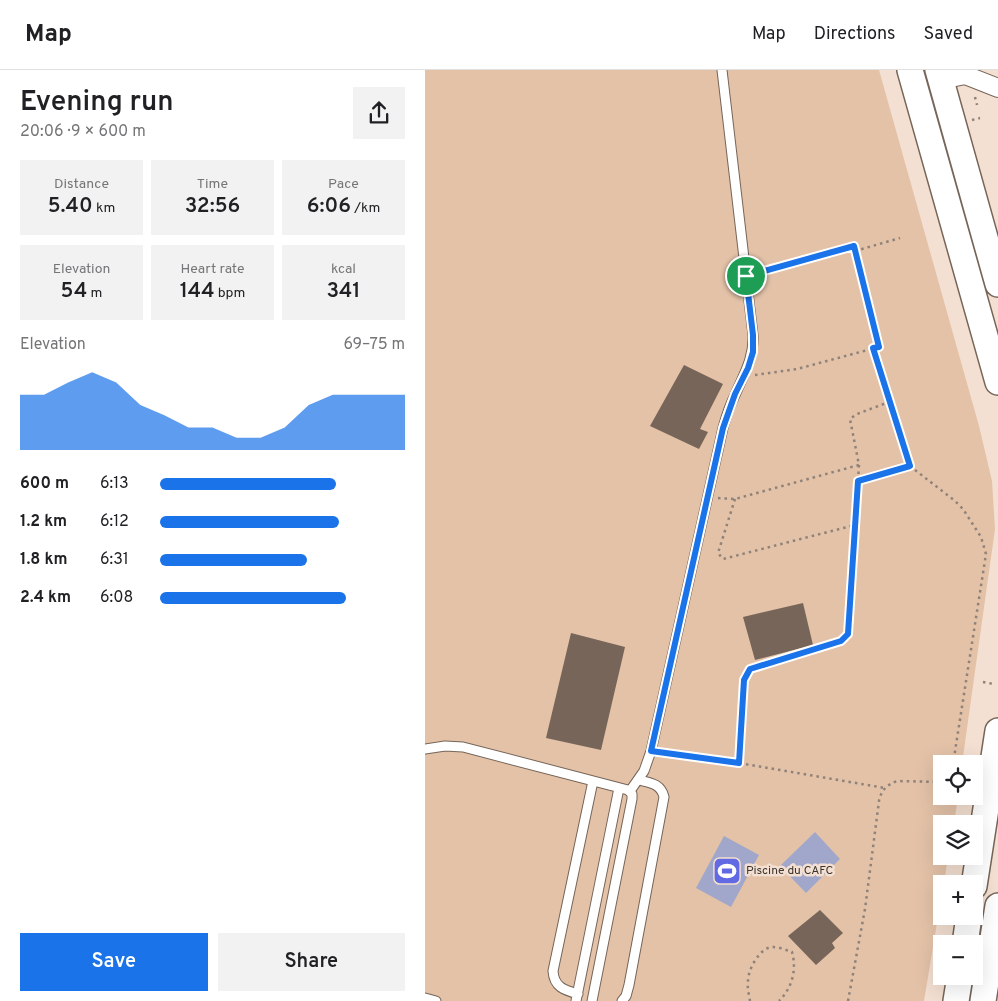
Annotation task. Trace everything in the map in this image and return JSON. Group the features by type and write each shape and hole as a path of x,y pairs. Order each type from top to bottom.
{"main road":[{"path":"911,70 998,382"},
{"path":"940,75 998,284"},
{"path":"976,875 998,731"},
{"path":"983,1001 998,906"},
{"path":"956,1001 959,985"}],"street":[{"path":"940,75 965,75 998,88"}],"lane":[{"path":"630,791 639,780 651,751 723,428 735,394 751,360 753,343 722,70"},
{"path":"425,749 445,746 463,747 630,791 633,796 592,1001"},
{"path":"622,1001 626,996 629,986 664,798 661,788 657,785 639,780"},
{"path":"593,781 553,971 556,983 577,997 619,788"},
{"path":"611,826 626,828"},
{"path":"592,921 607,924"},
{"path":"425,998 436,1001"}],"path":[{"path":"855,251 900,238"},
{"path":"744,376 797,369 879,347 854,246 746,276"},
{"path":"873,348 910,466 963,509 976,527 985,547 986,554 954,755"},
{"path":"739,763 744,680 750,669 841,641 848,634 859,466 850,419 857,414 889,402"},
{"path":"707,497 735,499 859,466"},
{"path":"858,481 910,466"},
{"path":"735,499 718,553 723,559 855,525"},
{"path":"983,682 994,684"},
{"path":"651,751 739,763 885,788"},
{"path":"848,1001 865,908 879,801 885,788 897,781 933,782"},
{"path":"750,1001 747,980 760,954 769,947 792,952 795,961 789,989 779,1001"}],"shaded area":[{"path":"425,70 879,70 979,426 992,481 995,529 963,755 933,755 933,805 957,805 955,815 933,815 933,865 947,865 945,875 933,875 933,925 937,925 935,935 933,935 933,947 924,1001 425,1001"}],"water":[{"name":"Piscine du CAFC","path":"815,832 840,859 806,893 780,866"},
{"name":"Piscine du CAFC","path":"724,836 759,855 731,907 696,888"}],"building":[{"path":"684,365 723,384 700,429 708,432 699,449 650,426"},
{"path":"803,603 813,645 755,660 743,617"},
{"path":"571,633 625,647 601,750 546,738"},
{"path":"820,910 843,933 832,943 835,948 816,965 788,936"}],"place":[{"name":"Piscine du CAFC","path":"727,871"}],"route":[{"path":"854,246 879,347 873,348 910,466 858,481 848,634 841,641 750,669 744,680 739,763 651,751 723,428 727,413 748,368 753,352 746,276 854,246"}]}
